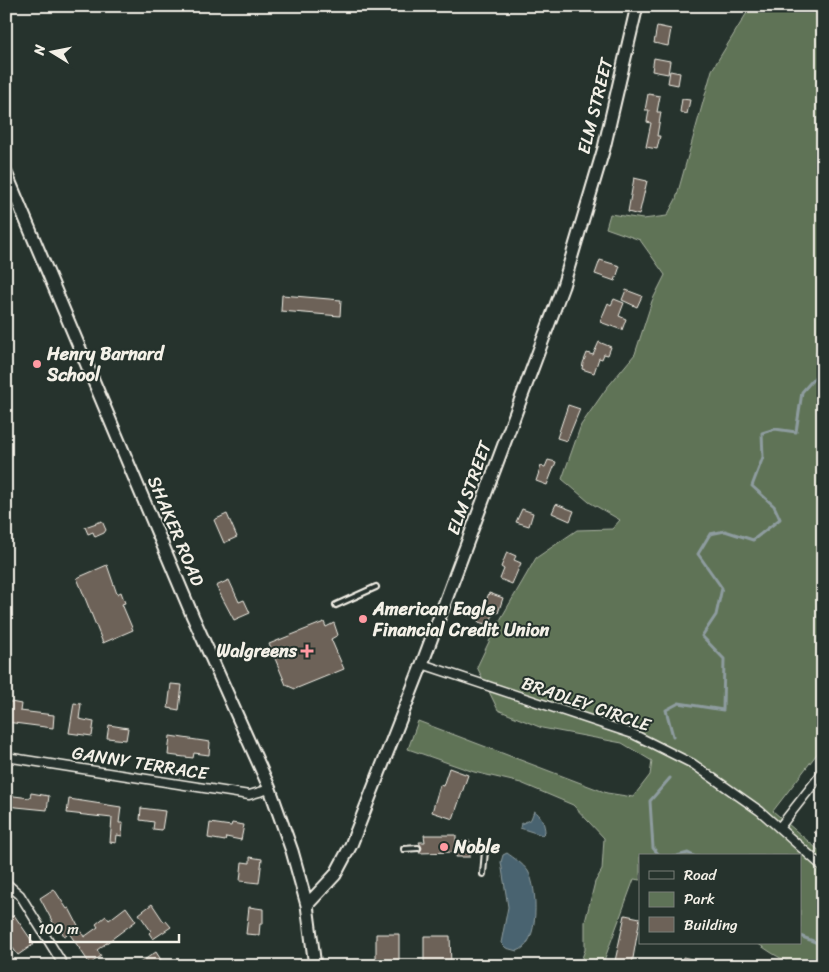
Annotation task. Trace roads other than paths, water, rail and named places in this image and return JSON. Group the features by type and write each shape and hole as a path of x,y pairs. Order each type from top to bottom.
{"street":[{"name":"ELM STREET","path":"307,905 335,875 351,845 422,664 575,249 604,148 637,6"},
{"name":"SHAKER ROAD","path":"6,173 193,617 270,789 292,851 307,905"},
{"name":"BRADLEY CIRCLE","path":"422,664 632,734 693,764 760,812 823,867"},
{"name":"GANNY TERRACE","path":"6,758 249,795 270,789"},
{"path":"778,828 823,772"},
{"path":"6,883 20,895 64,966"},
{"path":"307,905 315,966"}],"lane":[{"path":"336,605 376,587"},
{"path":"404,849 418,848"},
{"path":"472,848 485,851 483,874"}],"water":[{"path":"534,811 541,817 543,823 545,832 542,835 520,828 521,824 531,819"},
{"path":"507,853 528,871 534,890 535,915 533,928 530,938 524,947 517,951 506,948 501,943 508,907 501,862 503,855"}],"waterway":[{"path":"673,736 666,710 679,703 723,710 724,659 702,636 716,615 722,588 698,554 710,534 725,531 753,540 780,519 774,506 752,486 763,457 762,433 775,429 796,432 802,392 817,375 817,353 823,340"},
{"path":"658,854 653,848 650,801 670,778"},
{"path":"684,854 690,854"},
{"path":"802,937 823,945"}],"place":[{"name":"Henry Barnard School","path":"37,364"},
{"name":"American Eagle Financial Credit Union","path":"363,619"},
{"name":"Walgreens","path":"307,651"},
{"name":"Noble","path":"444,847"}]}
